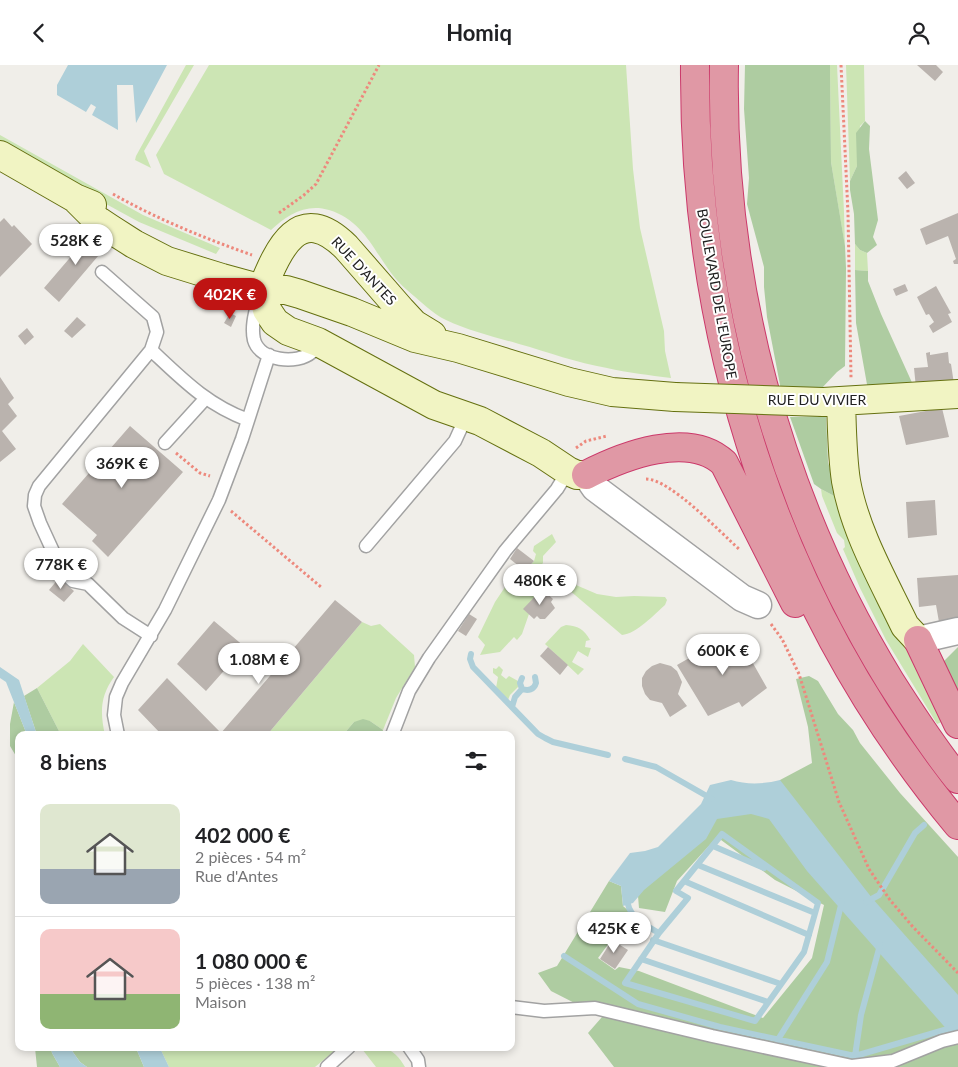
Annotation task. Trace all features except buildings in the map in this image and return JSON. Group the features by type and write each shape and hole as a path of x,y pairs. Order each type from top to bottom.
{"highway":[{"name":"BOULEVARD DE L'EUROPE","path":"696,65 696,147 699,190 710,271 728,368 750,445 785,539 822,620 891,737 916,773 958,825"},
{"name":"BOULEVARD DE L'EUROPE","path":"724,65 725,149 728,194 734,238 742,290 759,370 782,447 803,505 855,621 902,699 958,779"},
{"path":"577,473 656,450 680,447 697,448 716,456 724,463 795,603 822,620"},
{"path":"918,640 958,724"}],"street":[{"name":"RUE D'ANTES","path":"0,155 75,198 109,229 167,261 262,289 286,290 300,294 352,312 415,338 458,348 593,388 630,395 675,397"},
{"name":"RUE D'ANTES","path":"262,289 273,263 292,235 310,228 323,230 335,236 346,247 414,324 458,348"},
{"path":"262,289 267,310 275,322 288,331 318,342 434,405 480,421 577,473 742,598 758,605"},
{"path":"300,294 297,301 295,318 302,329 318,342"},
{"name":"RUE DU VIVIER","path":"675,397 839,401 958,394"},
{"path":"839,401 841,445 845,474 858,523 905,626 918,640 958,631"}],"lane":[{"path":"102,272 153,317 158,332 151,350 39,486 35,495 34,506 62,571 73,581 88,584 123,618 150,636"},
{"path":"262,289 253,323 254,341 260,349 282,360 293,360 312,352 318,342"},
{"path":"151,350 205,399 230,413 248,420"},
{"path":"117,731 114,715 116,697 122,683 150,636 218,500 248,420 269,355"},
{"path":"165,443 205,399"},
{"path":"366,546 455,441 466,417"},
{"path":"394,731 409,691 429,658 506,551 557,489 577,473"},
{"path":"515,1007 544,1011 595,1008 712,1036 852,1066 893,1061 942,1041 958,1037"},
{"path":"327,1067 345,1051"},
{"path":"412,1051 418,1060 419,1067"}],"path":[{"path":"275,219 280,212 316,184 379,65"},
{"path":"839,401 848,213 841,65"},
{"path":"106,190 160,219 273,263"},
{"path":"165,443 200,473 215,477 210,493 321,587"},
{"path":"642,479 651,479 666,485 709,520 719,532 743,553"},
{"path":"839,802 869,869 890,900 913,927 958,973"}],"green space":[{"path":"186,65 194,65 144,151 151,168 135,160 136,156"},
{"path":"209,65 626,65 633,169 640,228 664,331 665,351 671,378 585,363 455,324 426,307 407,290 388,269 364,234 355,224 343,216 321,208 305,209 290,215 271,230 164,174 156,155"},
{"path":"745,65 830,65 831,162 845,246 845,366 820,390 781,390 767,317 764,267 747,204 749,178 744,109"},
{"path":"830,65 837,65 845,247 831,162"},
{"path":"846,65 864,65 865,121 860,126 857,166 850,181"},
{"path":"865,121 870,126 869,149 878,220 873,237 877,245 867,253 860,250 855,244 854,214 850,190 850,181 857,166 856,133"},
{"path":"0,135 143,215 220,248 216,254 139,222 0,146"},
{"path":"855,244 860,250 867,253 868,271 855,270"},
{"path":"855,270 868,271 868,281 881,314 914,387 868,390 856,323"},
{"path":"826,416 828,462 838,498 814,484 790,417"},
{"path":"821,489 838,498 949,719 937,724 886,640 843,549 845,547 844,540 837,533"},
{"path":"552,534 556,542 543,556 543,563 536,571 536,580 543,586 524,609 529,614 522,634 517,640 514,637 500,652 480,655 485,645 478,637 495,602 519,566 525,571 534,561 536,554 533,551 534,546"},
{"path":"559,572 576,585 597,594 616,597 665,597 667,600 665,605 645,623 633,631 622,635 555,578"},
{"path":"362,622 371,626 380,624 414,655 415,667 396,698 383,730 370,721 354,722 346,731 270,731"},
{"path":"566,625 580,629 590,640 586,641 585,647 591,648 588,657 578,651 572,662 584,669 578,675 545,644 561,627"},
{"path":"83,644 114,677 106,691 102,705 104,731 59,731 37,688 70,661"},
{"path":"958,647 958,695 942,663"},
{"path":"499,666 503,670 501,675 506,679 509,676 518,681 518,687 508,700 496,688 498,677 493,673 493,668 496,669"},
{"path":"809,676 818,681 838,714 853,730 860,743 900,793 958,857 958,1067 614,1067 588,1033 602,1017 551,991 538,973 557,966 609,881 621,886 623,906 630,912 622,944 612,939 598,958 615,970 619,967 639,971 763,1018 812,958 824,905 775,880 717,837 677,881 665,912 639,908 636,872 691,828 772,797 780,780 812,763 808,727 796,679"},
{"path":"37,688 59,731 36,731 24,696"},
{"path":"14,702 25,731 15,731 15,754 10,746 10,724"},
{"path":"363,719 370,721 383,731 346,731 354,722"},
{"path":"35,1051 52,1051 60,1067 37,1067"},
{"path":"72,1051 137,1051 144,1067 87,1067 80,1062"},
{"path":"161,1051 334,1051 315,1067 169,1067"},
{"path":"364,1051 391,1051 405,1067 376,1067"}],"water":[{"path":"68,65 167,65 136,123 133,85 117,85 118,130 92,115 96,107 91,104 86,112 57,95 57,85"},
{"path":"0,667 19,680 36,731 25,731 6,682 0,678"},
{"path":"731,780 743,783 756,783 780,780 872,898 958,995 958,1042 807,871 769,819 751,814 717,819 706,839 644,890 633,903 623,906 621,886 609,881 630,853 658,847 701,804 710,785"},
{"path":"52,1051 72,1051 80,1062 87,1067 60,1067"},
{"path":"137,1051 161,1051 169,1067 144,1067"}],"waterway":[{"path":"471,654 470,659 473,667 538,734 553,742 608,755"},
{"path":"522,689 532,689 536,683 535,677"},
{"path":"512,707 515,697 522,689 520,683 522,678"},
{"path":"625,759 656,767 712,799"},
{"path":"866,902 879,895 915,833 924,825"},
{"path":"627,897 633,915 659,933 625,983 755,1021 804,952 818,903 722,834 676,891 688,898 659,933"},
{"path":"713,846 764,868"},
{"path":"698,865 815,913"},
{"path":"684,881 809,935"},
{"path":"777,1041 827,962 842,901"},
{"path":"653,940 781,984"},
{"path":"855,1056 861,1015 880,945"},
{"path":"564,956 638,1004 720,1027 855,1056 958,1026"},
{"path":"641,959 768,1002"}]}
